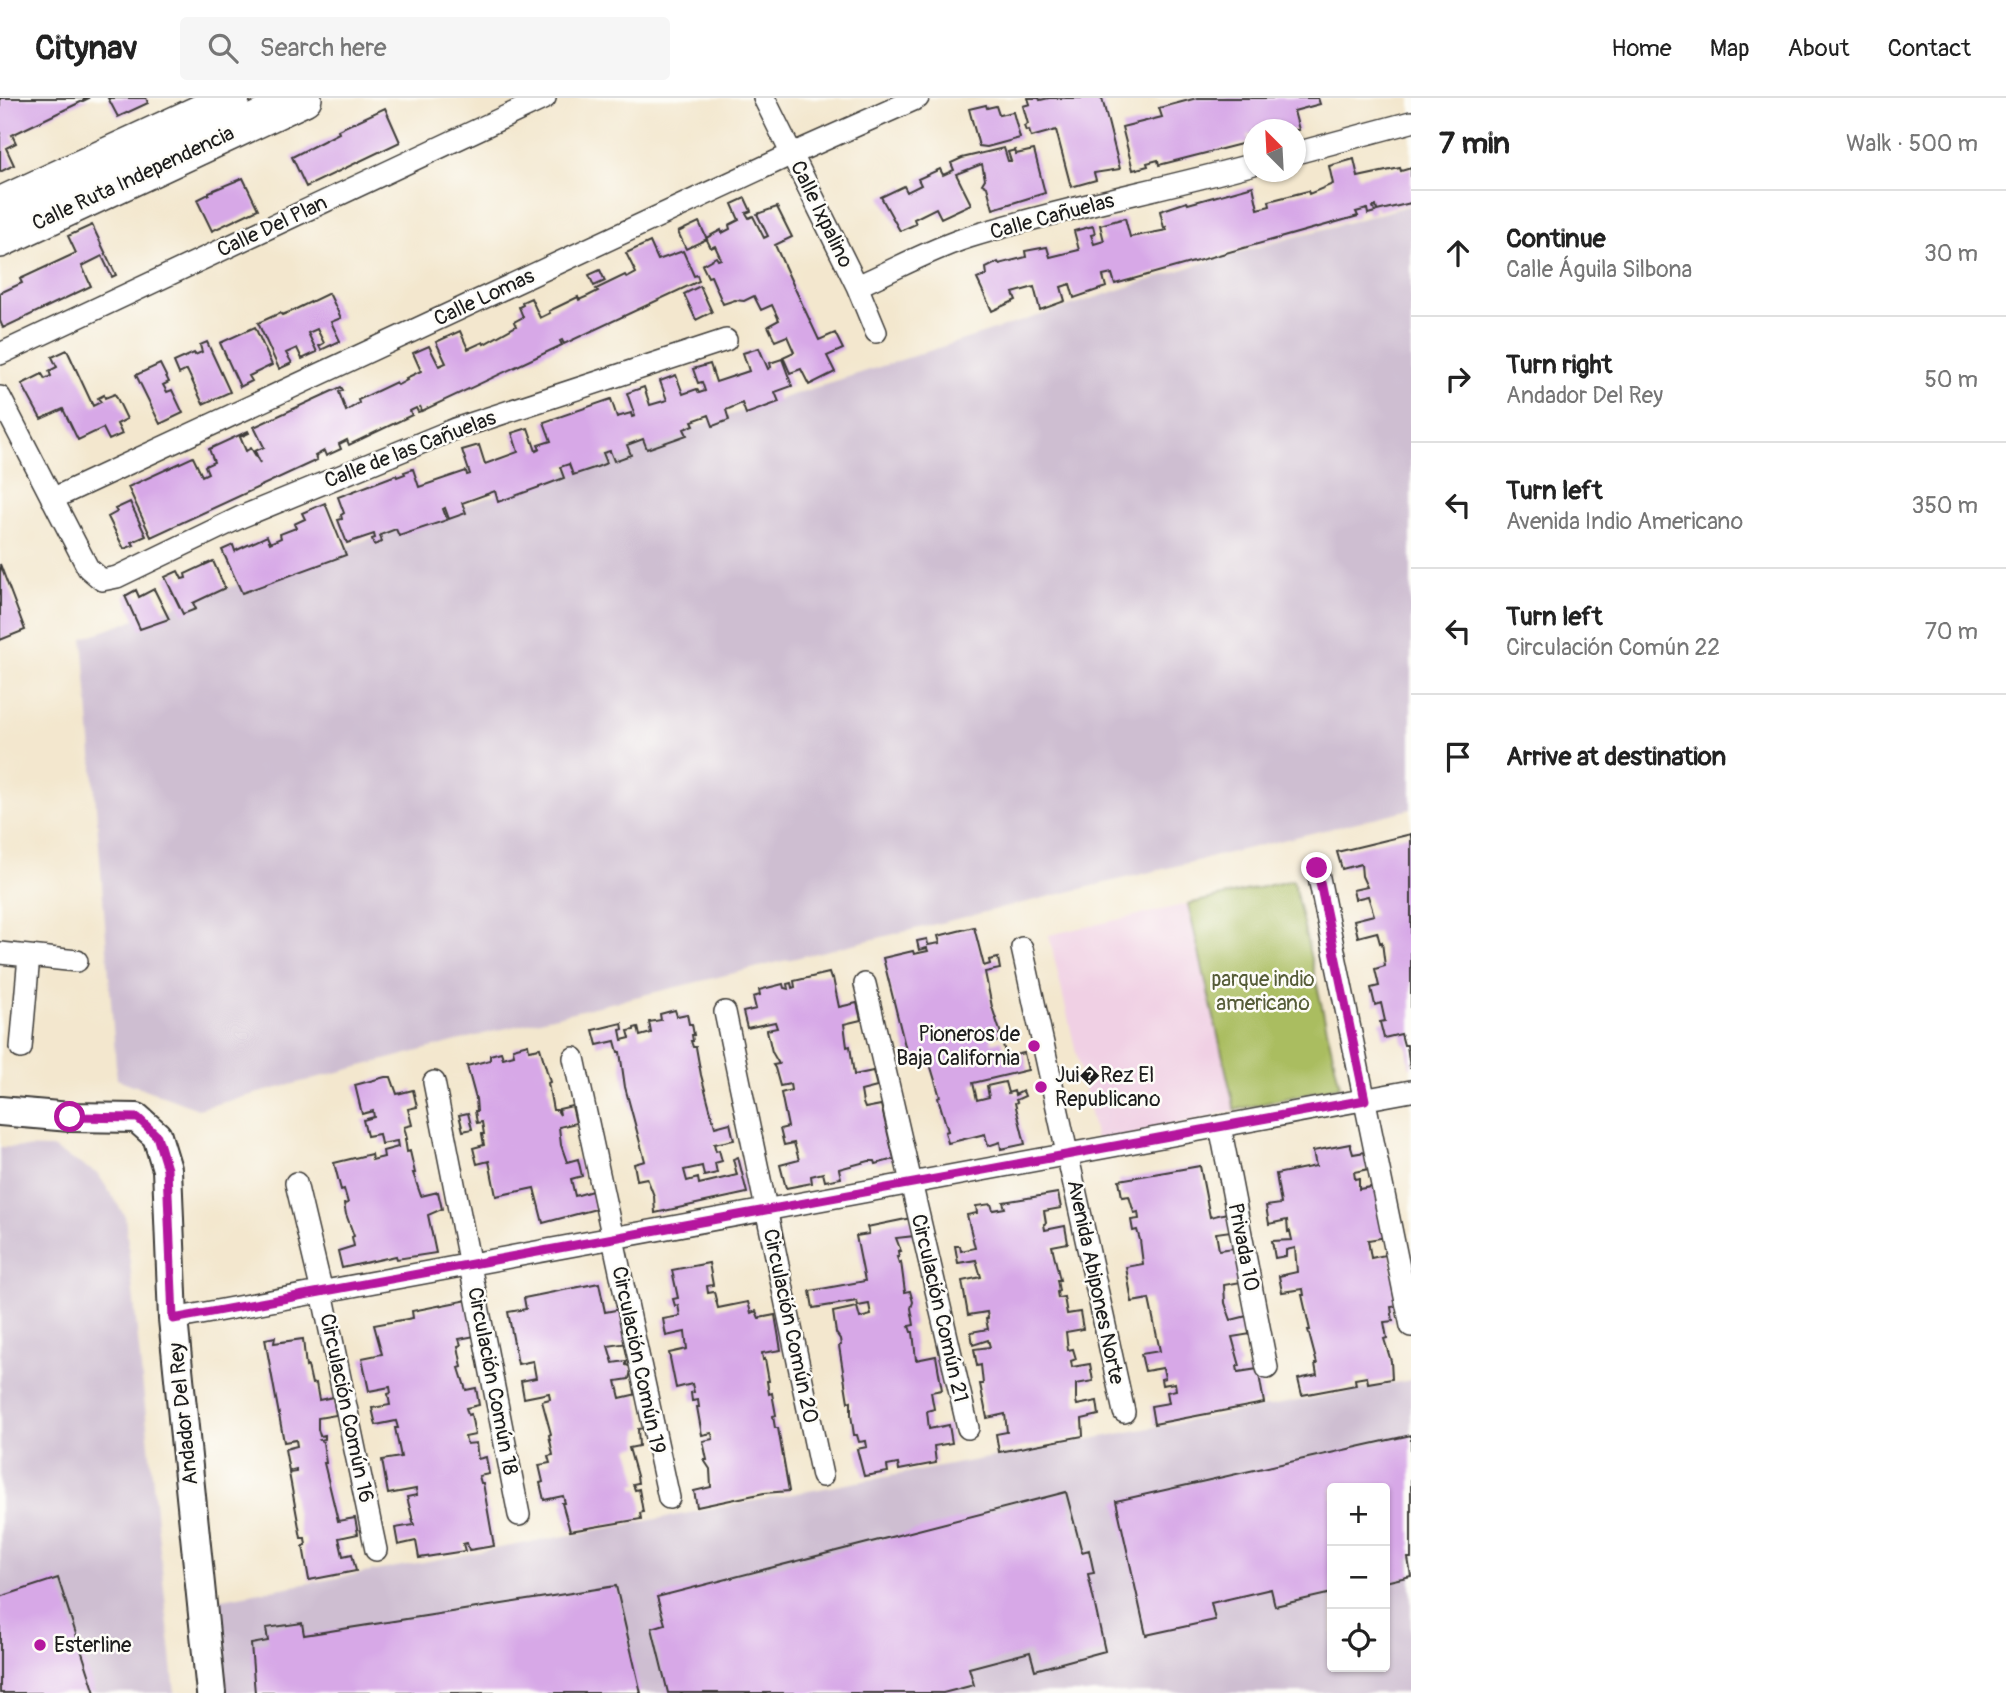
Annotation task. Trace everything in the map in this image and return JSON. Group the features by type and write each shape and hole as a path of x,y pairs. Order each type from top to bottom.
{"main road":[{"name":"Calle Ruta Independencia","path":"0,205 232,98"},
{"name":"Calle Ruta Independencia","path":"0,240 304,98"}],"street":[{"name":"Calle Del Plan","path":"0,354 545,98"},
{"name":"Calle Ixpalino","path":"764,98 857,286 876,332"},
{"name":"Calle Lomas","path":"52,499 792,154 918,98"},
{"path":"1306,150 1411,122"},
{"name":"Calle Cañuelas","path":"857,286 966,238 1069,209 1243,167"},
{"name":"Calle de las Cañuelas","path":"52,499 88,568 102,580 117,577 241,517 455,429 726,340"},
{"path":"0,397 52,499"},
{"path":"1317,868 1411,1326"},
{"name":"Avenida Abipones Norte","path":"1022,948 1124,1412"},
{"path":"0,953 77,961"},
{"path":"21,1048 29,956"},
{"name":"Circulación Común 21","path":"865,984 968,1428"},
{"name":"Circulación Común 20","path":"725,1012 822,1476"},
{"name":"Circulación Común 19","path":"574,1058 669,1498"},
{"name":"Circulación Común 18","path":"434,1082 519,1515"},
{"path":"173,1319 1411,1091"},
{"name":"Andador Del Rey","path":"0,1111 70,1117 138,1118 157,1136 167,1169 173,1319 211,1693"},
{"name":"Privada 10","path":"1220,1126 1267,1368"},
{"name":"Circulación Común 16","path":"296,1183 322,1292 376,1550"}],"shaded area":[{"path":"1411,205 1411,809 503,1029 198,1109 117,1079 83,638 671,434 1215,259"},
{"path":"1188,904 1235,1110 1097,1143 1049,935"},
{"path":"0,1147 52,1148 98,1174 125,1216 175,1693 0,1693"},
{"path":"1411,1380 1411,1693 205,1693 201,1603"}],"green space":[{"name":"parque indio americano","path":"1293,880 1340,1086 1235,1110 1188,904"}],"building":[{"path":"0,98 89,98 12,135 16,143 6,148 14,165 0,172"},
{"path":"108,98 146,98 148,103 118,117"},
{"path":"1028,98 1102,98 1120,169 1094,173 1096,180 1071,187 1056,130 1031,137 1029,130 1026,131 1024,126 1028,124 1023,106 1030,104"},
{"path":"1197,98 1318,98 1320,104 1294,111 1296,119 1243,119 1243,144 1159,165 1158,160 1133,170 1122,127 1162,117 1159,108"},
{"path":"986,105 987,108 996,106 999,115 1013,112 1020,138 987,147 979,146 969,109"},
{"path":"385,108 400,142 306,187 292,157 339,133 338,130"},
{"path":"1004,148 1008,161 1011,161 1008,152 1015,150 1016,154 1034,150 1045,193 993,209 987,187 982,184 985,179 982,164 956,174 971,204 941,218 936,208 914,219 916,224 900,231 881,197 904,186 907,192 921,185 918,179 940,169 943,175 954,170 951,163 962,158"},
{"path":"1354,159 1358,177 1411,168 1411,203 1377,211 1376,206 1373,207 1375,212 1368,214 1367,209 1356,212 1358,216 1115,284 1112,274 1103,276 1106,287 1074,298 1070,284 1061,287 1065,301 1040,310 1034,287 1013,293 1016,300 992,311 977,279 987,275 986,268 998,262 999,264 1026,257 1025,251 1047,247 1050,257 1079,250 1074,231 1093,226 1095,234 1091,235 1094,244 1104,241 1100,225 1125,218 1130,237 1167,230 1164,228 1160,211 1253,186 1258,209 1270,206 1269,201 1308,191 1309,194 1333,184 1329,166"},
{"path":"243,178 258,209 212,231 197,200"},
{"path":"745,198 751,211 746,213 749,218 753,216 764,238 768,236 757,214 777,207 792,237 775,245 789,276 819,340 835,333 843,349 827,356 835,372 809,385 801,369 790,373 783,357 794,352 787,336 775,341 768,326 779,320 772,305 761,310 754,296 744,301 735,300 723,304 711,276 708,277 702,265 716,257 721,259 715,246 711,248 706,238 721,230 722,233 730,229 729,225 739,220 732,204"},
{"path":"699,222 707,239 686,249 678,232"},
{"path":"92,225 116,275 112,277 102,256 82,266 91,286 3,328 0,321 0,293 22,283 20,279 76,253 68,236"},
{"path":"650,242 658,260 683,251 699,281 564,344 562,340 562,345 422,411 420,406 421,411 418,412 416,408 410,411 412,415 349,445 347,440 339,444 341,449 326,456 324,451 315,456 317,460 151,537 128,487 193,457 202,476 208,473 205,466 214,462 209,449 248,431 249,433 240,437 246,451 251,448 260,463 255,451 264,447 254,427 341,387 343,390 339,392 346,411 359,403 358,400 396,382 398,385 421,371 413,353 429,346 439,366 446,363 436,342 460,331 468,349 483,342 484,344 516,326 514,322 523,317 519,307 523,305 522,302 531,298 540,318 578,297 579,300 625,275 627,278 636,273 626,253"},
{"path":"600,270 605,281 594,286 589,275"},
{"path":"700,286 712,312 696,320 684,294"},
{"path":"329,293 341,318 331,322 340,341 321,350 319,346 324,343 317,329 308,333 317,352 302,359 297,348 286,353 292,363 279,369 258,323 280,313 282,315 292,311"},
{"path":"255,327 272,365 249,376 252,381 240,387 220,343"},
{"path":"207,342 230,392 203,404 187,370 179,374 174,362 202,352 200,345"},
{"path":"759,348 768,369 771,367 770,363 782,359 792,386 775,392 779,402 746,414 742,403 726,410 729,420 713,426 709,415 692,421 694,425 684,429 687,435 647,449 643,439 627,445 631,455 614,461 610,451 603,453 607,463 573,475 569,464 560,467 564,478 498,502 495,491 462,503 466,513 449,519 445,508 443,509 447,520 399,536 396,529 380,535 382,542 374,545 374,534 347,543 338,520 342,519 341,515 344,513 338,497 413,469 419,487 466,471 467,475 470,474 462,450 479,445 485,464 518,452 512,433 528,428 536,451 540,449 538,445 551,441 544,422 611,399 617,417 631,413 632,417 635,416 627,393 644,387 650,405 667,400 660,381 676,375 683,394 697,389 699,393 705,391 702,382 698,383 693,369 710,364 716,382 749,371 743,353"},
{"path":"67,350 93,406 101,402 98,398 115,394 127,419 117,424 122,434 109,440 103,428 78,440 63,409 41,419 22,384 42,374 45,379 51,376 49,371 57,367 52,357"},
{"path":"160,364 169,382 163,385 167,392 172,390 183,413 160,424 136,375"},
{"path":"130,502 146,536 124,549 108,517 117,512 115,509"},
{"path":"325,503 346,555 242,593 222,550 233,545 235,551 267,536 270,543 281,538 280,534 296,528 294,524 305,519 302,513"},
{"path":"213,561 225,588 193,603 196,609 183,614 165,577 178,571 182,579 186,578 185,574"},
{"path":"0,564 25,630 0,640"},
{"path":"154,589 169,619 140,629 125,596 136,590 139,597"},
{"path":"1411,834 1410,1068 1407,1045 1404,1045 1401,1034 1384,1038 1380,1022 1385,1021 1381,1003 1375,1005 1371,988 1379,986 1375,969 1385,966 1382,942 1380,943 1377,932 1358,937 1354,920 1374,915 1368,896 1355,899 1353,890 1367,887 1361,864 1342,869 1337,852"},
{"path":"974,927 984,966 990,964 989,960 998,958 1000,969 985,972 1001,1034 991,1036 992,1043 1002,1040 1006,1057 1024,1053 1028,1070 973,1083 977,1100 989,1097 987,1086 1005,1082 1008,1093 1014,1091 1015,1095 1023,1091 1025,1096 1015,1103 1025,1144 1001,1149 1000,1142 988,1146 985,1134 948,1143 945,1132 948,1131 930,1064 926,1058 909,1062 883,958 913,951 914,954 928,951 927,948 919,950 917,941 927,939 928,945 940,943 938,936"},
{"path":"829,973 831,979 833,978 839,1007 857,1003 861,1020 844,1024 847,1047 850,1046 854,1075 873,1071 877,1087 861,1091 863,1103 865,1108 881,1105 894,1159 876,1164 875,1161 869,1161 839,1169 841,1178 825,1181 823,1173 811,1176 812,1183 786,1188 780,1165 799,1160 794,1143 784,1145 780,1129 788,1127 781,1093 791,1090 790,1084 780,1086 773,1065 779,1064 772,1052 767,1030 777,1028 775,1022 747,1028 743,1012 756,1009 753,997 760,995 759,990 783,984 784,988 788,989 787,984 791,983 792,988 795,987 794,981"},
{"path":"675,1010 677,1016 687,1014 689,1024 692,1024 694,1035 691,1041 693,1047 696,1047 715,1127 730,1123 734,1140 714,1144 722,1161 715,1163 717,1173 704,1176 702,1166 684,1170 687,1181 698,1178 699,1184 737,1175 733,1159 738,1157 747,1193 655,1213 654,1196 647,1178 637,1180 634,1164 645,1161 625,1087 620,1052 615,1041 597,1045 593,1030 622,1023 622,1040 630,1038 628,1031 638,1027 640,1036 651,1033 649,1022 661,1020 660,1014"},
{"path":"528,1044 529,1050 540,1048 550,1082 553,1110 557,1110 560,1115 559,1109 572,1106 576,1123 559,1127 561,1145 567,1162 578,1159 582,1176 571,1179 575,1196 592,1191 596,1209 543,1223 534,1188 496,1196 489,1161 477,1164 473,1148 484,1145 484,1134 482,1122 477,1123 476,1099 467,1066 490,1060 490,1055 501,1052 503,1058 514,1055 513,1048"},
{"path":"391,1077 397,1094 413,1090 417,1107 408,1109 412,1125 404,1127 405,1139 421,1196 438,1192 442,1209 428,1215 436,1253 397,1259 396,1256 342,1268 338,1251 354,1246 354,1236 344,1204 348,1203 344,1189 341,1190 334,1163 371,1154 372,1160 384,1157 383,1151 398,1147 397,1141 381,1144 379,1134 367,1136 363,1120 374,1117 373,1111 362,1114 355,1085"},
{"path":"468,1113 472,1129 463,1131 459,1115"},
{"path":"1350,1144 1353,1154 1371,1151 1374,1168 1354,1172 1355,1179 1359,1178 1359,1189 1377,1186 1387,1237 1368,1240 1371,1258 1390,1254 1399,1306 1391,1307 1393,1321 1384,1322 1387,1338 1384,1339 1391,1361 1392,1379 1368,1383 1367,1377 1355,1379 1356,1385 1302,1395 1298,1379 1317,1375 1303,1289 1282,1292 1279,1276 1297,1272 1295,1248 1286,1250 1286,1256 1275,1258 1272,1241 1292,1240 1287,1220 1269,1224 1266,1206 1281,1204 1276,1174 1316,1166 1313,1151"},
{"path":"1200,1166 1210,1217 1227,1213 1231,1231 1216,1233 1219,1250 1234,1248 1241,1282 1224,1285 1225,1303 1231,1320 1247,1316 1251,1334 1232,1337 1240,1366 1237,1366 1238,1372 1258,1369 1264,1403 1154,1424 1151,1406 1169,1403 1167,1392 1176,1390 1175,1383 1162,1385 1161,1379 1165,1378 1163,1368 1145,1371 1141,1354 1160,1351 1149,1299 1132,1302 1126,1267 1143,1264 1140,1240 1137,1230 1133,1231 1131,1220 1139,1219 1138,1212 1134,1213 1129,1196 1122,1197 1119,1180"},
{"path":"1058,1193 1061,1208 1044,1211 1045,1230 1065,1226 1068,1243 1052,1246 1060,1280 1057,1280 1058,1298 1064,1297 1067,1314 1080,1312 1083,1329 1066,1332 1068,1350 1073,1349 1076,1359 1071,1361 1072,1367 1090,1364 1093,1381 1076,1384 1076,1401 1077,1405 1097,1401 1099,1415 1082,1419 1083,1436 999,1452 996,1434 1007,1432 1005,1414 987,1418 980,1384 983,1384 981,1365 977,1366 974,1349 990,1347 988,1340 973,1345 971,1332 988,1329 987,1312 968,1315 962,1281 981,1277 976,1260 958,1263 955,1246 960,1246 961,1251 975,1248 967,1215 977,1213 976,1206 991,1204 993,1210 1005,1208 1003,1202"},
{"path":"911,1218 914,1236 896,1238 901,1251 898,1251 897,1257 899,1263 901,1262 905,1292 910,1291 913,1302 911,1308 914,1325 909,1326 913,1332 916,1360 936,1356 942,1390 931,1392 934,1409 927,1411 929,1429 949,1425 952,1443 934,1446 936,1463 899,1470 898,1464 887,1466 888,1472 864,1476 857,1449 867,1447 866,1441 859,1442 857,1435 854,1435 851,1401 848,1402 840,1339 836,1333 833,1312 857,1307 860,1318 871,1315 869,1304 858,1306 857,1301 813,1308 810,1291 865,1281 856,1236 869,1234 867,1227"},
{"path":"709,1263 713,1285 707,1286 708,1293 714,1292 718,1308 748,1302 751,1313 756,1311 759,1318 775,1315 781,1350 762,1353 769,1381 769,1394 772,1393 776,1415 773,1416 775,1428 778,1428 789,1491 764,1493 697,1507 694,1491 711,1487 710,1469 704,1460 707,1460 703,1441 713,1439 712,1433 702,1435 698,1400 692,1401 692,1384 676,1388 669,1353 687,1349 685,1332 666,1336 663,1319 680,1316 678,1305 675,1306 673,1299 678,1298 672,1270"},
{"path":"599,1283 605,1312 621,1309 628,1343 608,1346 613,1363 626,1361 626,1365 632,1367 629,1379 616,1381 620,1398 637,1394 644,1428 638,1429 639,1446 629,1448 638,1483 633,1484 635,1490 639,1489 643,1512 640,1513 641,1519 570,1531 562,1503 565,1503 563,1496 544,1500 540,1483 543,1482 539,1465 550,1463 548,1456 553,1455 551,1434 542,1401 550,1399 549,1393 524,1398 521,1381 536,1378 533,1361 518,1364 508,1312 526,1309 524,1298"},
{"path":"468,1300 475,1336 459,1339 462,1367 459,1368 466,1390 476,1388 479,1405 466,1408 468,1415 471,1414 475,1435 465,1437 467,1444 476,1443 478,1459 486,1457 489,1474 479,1476 483,1483 494,1546 469,1550 467,1543 463,1544 465,1551 419,1558 416,1541 398,1545 395,1528 414,1525 407,1497 417,1495 416,1489 388,1494 382,1460 401,1457 396,1421 376,1425 372,1408 390,1405 390,1387 369,1391 362,1358 382,1354 374,1325 413,1318 412,1311"},
{"path":"275,1337 274,1343 303,1339 306,1367 308,1366 312,1384 316,1383 319,1400 333,1397 336,1415 318,1418 318,1429 320,1436 325,1435 325,1439 320,1440 323,1442 324,1463 338,1521 355,1518 358,1534 339,1538 343,1556 352,1554 356,1571 309,1580 303,1546 306,1545 305,1538 301,1538 289,1473 296,1472 296,1469 289,1471 285,1449 297,1446 296,1440 284,1442 265,1339"},
{"path":"1411,1435 1411,1558 1408,1558 1411,1576 1390,1581 1390,1483 1327,1483 1327,1594 1275,1606 1271,1589 1211,1603 1215,1620 1146,1635 1116,1501"},
{"path":"1066,1492 1082,1552 1089,1550 1094,1573 1088,1574 1105,1651 1035,1670 1030,1652 969,1668 974,1685 943,1693 668,1693 652,1628 665,1624 657,1597"},
{"name":"Esterline","path":"58,1578 95,1693 0,1693 0,1597"},
{"path":"616,1586 641,1693 255,1693 251,1644 268,1641 266,1628 302,1623 304,1635"}],"place":[{"name":"Pioneros de Baja California","path":"1034,1046"},
{"name":"Jui�Rez El Republicano","path":"1041,1087"},
{"name":"Esterline","path":"40,1645"}],"route":[{"path":"70,1117 138,1118 157,1136 167,1169 173,1319 1365,1100 1317,868"}]}
